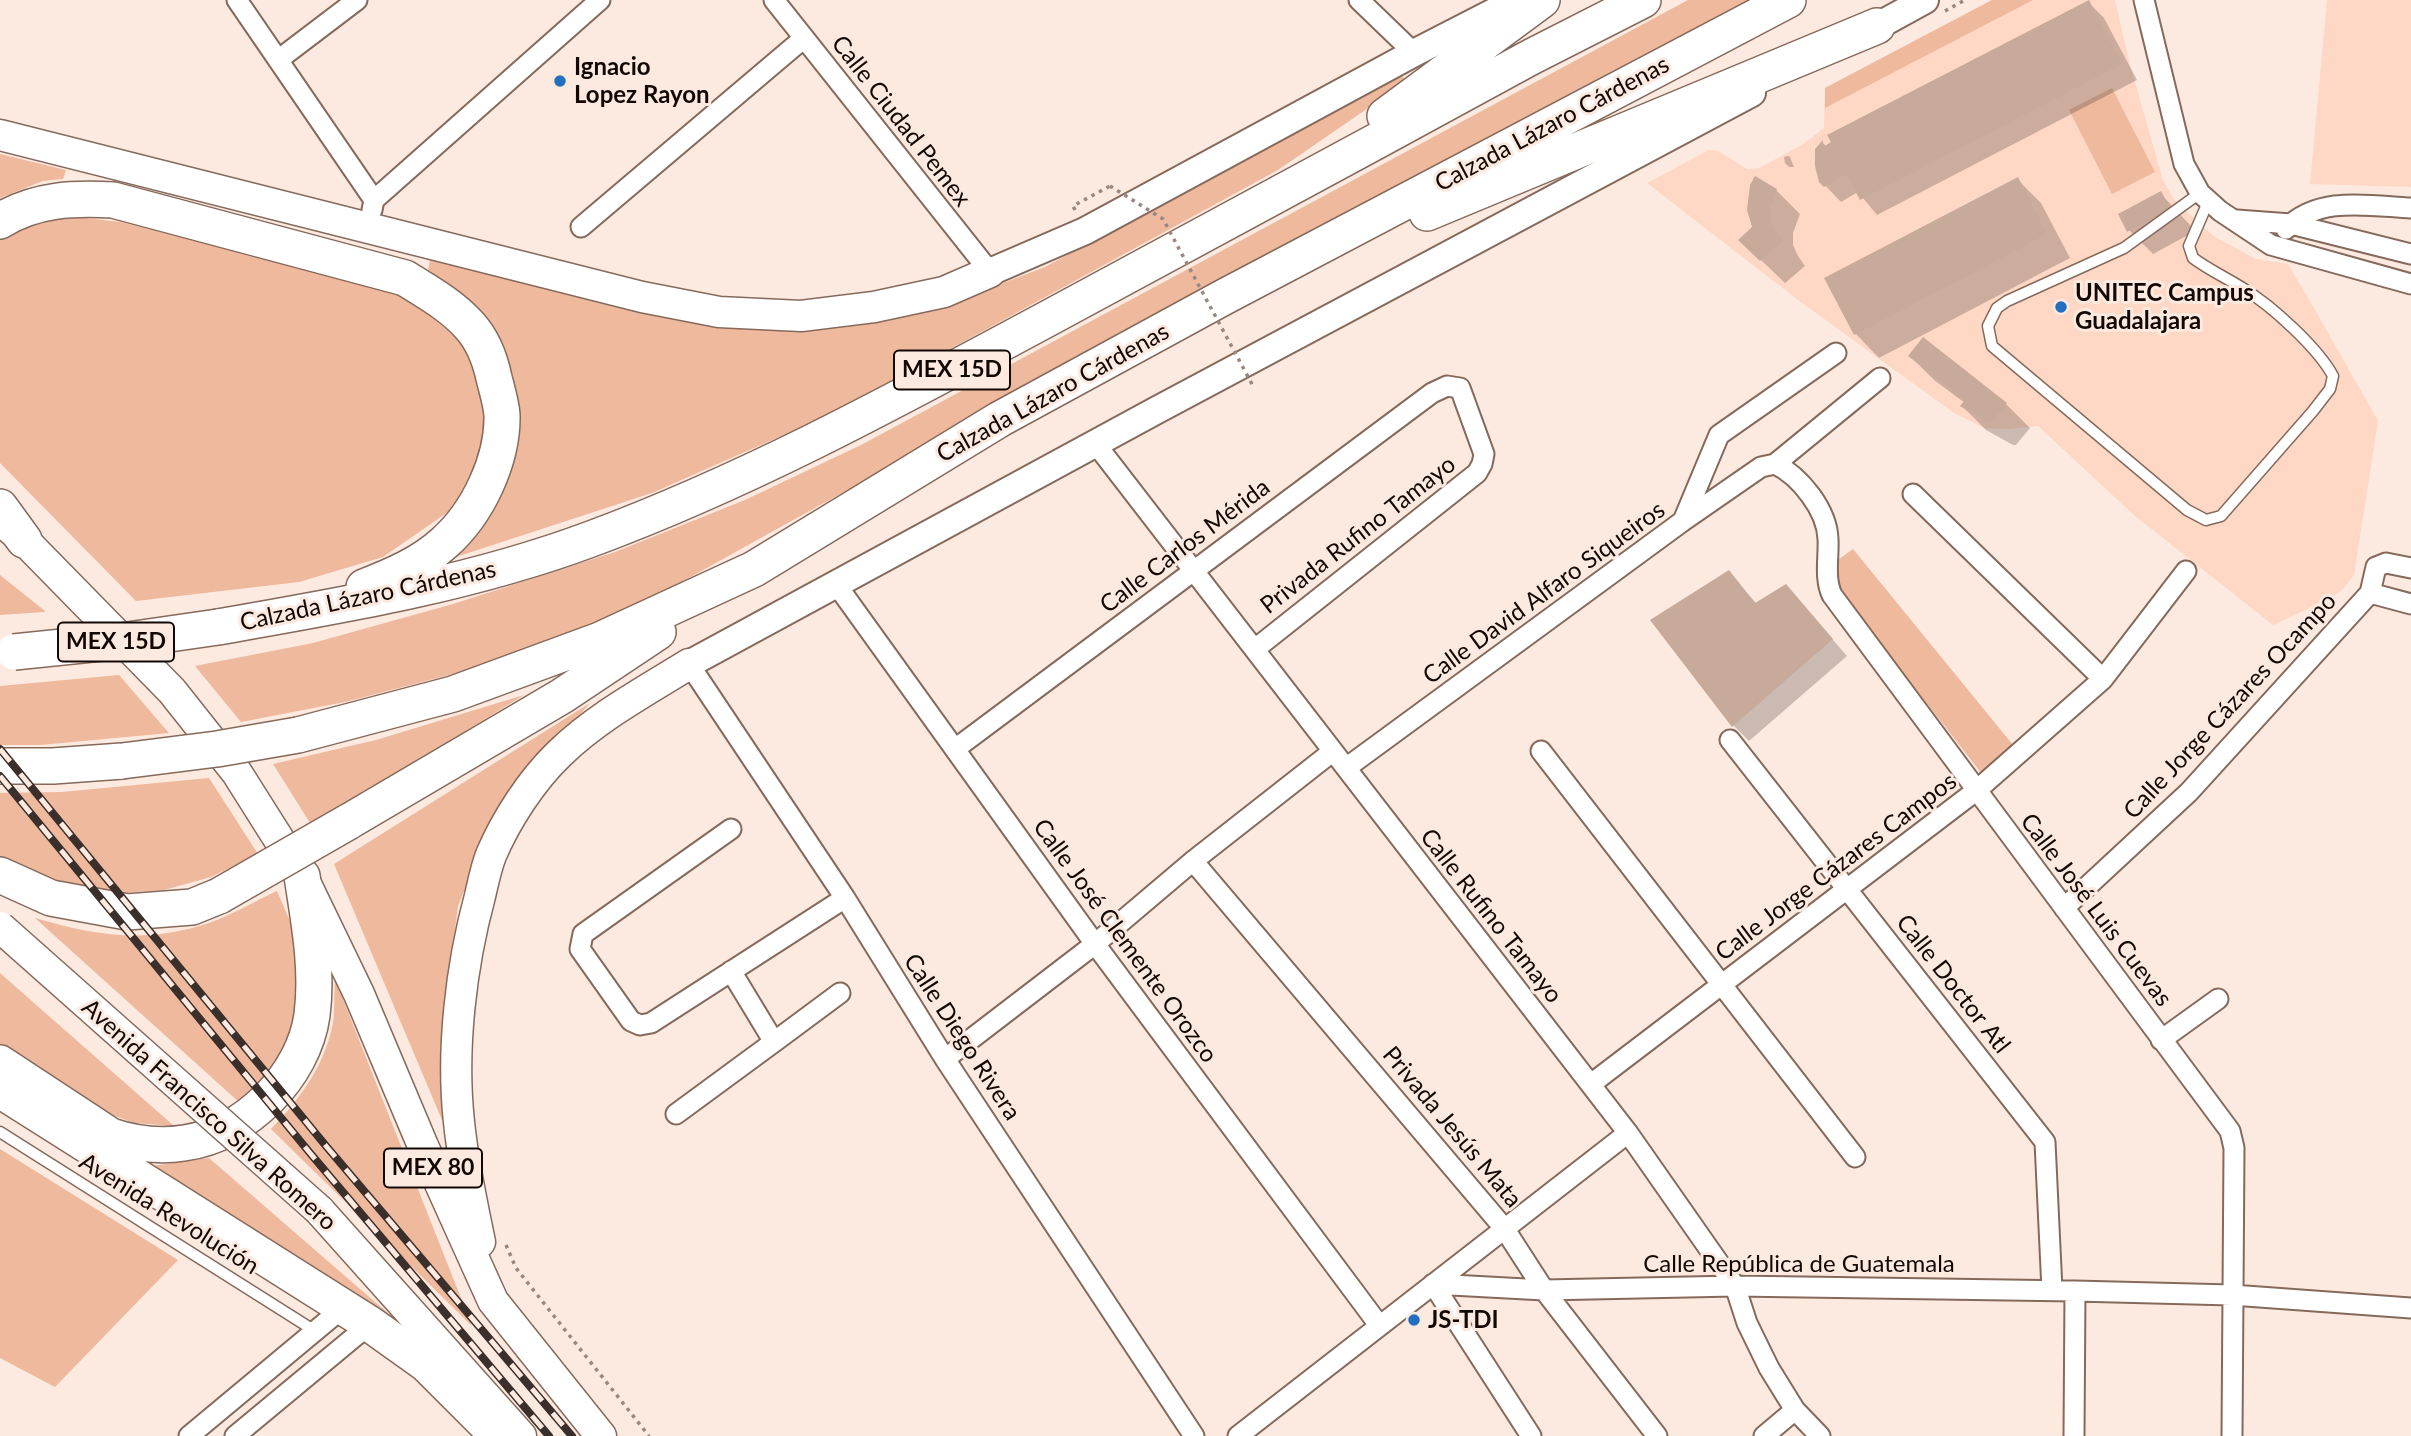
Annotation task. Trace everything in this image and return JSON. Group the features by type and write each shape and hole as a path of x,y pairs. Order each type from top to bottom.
{"highway":[{"path":"1278,194 1542,0"},
{"name":"Calzada Lázaro Cárdenas","path":"7,653 218,627 390,597 473,578 589,540 721,487 858,421 1531,57 1643,0"},
{"name":"Calzada Lázaro Cárdenas","path":"0,766 52,766 121,761 298,735 465,690 600,640 754,569 1000,419 1224,297 1788,0"},
{"path":"1224,297 1877,26"},
{"path":"0,221 44,202 80,198 113,200 405,278 444,302 471,326 490,361 502,413 497,452 482,493 455,532 435,551 391,576 297,613"},
{"path":"0,507 12,530"},
{"path":"0,875 51,898 127,912 192,907 219,896 562,696 754,569"},
{"path":"0,1063 111,1136 131,1142 187,1143 240,1121 273,1093 287,1076 303,1050 308,1033 315,988 303,876"},
{"path":"0,1090 357,1316 426,1364 498,1436"}],"main road":[{"path":"0,135 371,214 642,298 719,312 801,316 874,307 944,292 1085,231 1517,0"},
{"path":"493,1301 468,1184 458,1121 460,1010 470,931 490,857 513,811 557,756 600,718 689,664 1095,443 1925,0"},
{"name":"MEX 80","path":"12,530 172,691 237,773 303,876 359,994 423,1146 493,1301 601,1436"},
{"name":"Avenida Francisco Silva Romero","path":"0,927 319,1210 521,1436"}],"street":[{"path":"237,0 278,60 371,214 600,0"},
{"path":"278,60 357,0"},
{"name":"Calle Ciudad Pemex","path":"774,0 990,272"},
{"path":"1360,0 1414,53"},
{"path":"2144,0 2184,164 2204,197 2271,245 2411,284"},
{"path":"581,227 804,38"},
{"path":"2271,245 2291,224 2316,209 2346,205 2411,208"},
{"path":"2234,220 2291,224 2411,254"},
{"path":"1683,521 1719,435 1836,353"},
{"name":"Calle David Alfaro Siqueiros","path":"1346,768 1683,521 1762,467 1775,464 1880,378"},
{"name":"Privada Rufino Tamayo","path":"1255,649 1476,473 1484,454 1462,390 1457,386 1447,386"},
{"name":"Calle Carlos Mérida","path":"955,749 1432,393 1447,386"},
{"name":"Calle Rufino Tamayo","path":"1095,443 1628,1133 1735,1286 1753,1335 1769,1368 1795,1410 1820,1436"},
{"name":"Calle José Luis Cuevas","path":"1775,464 1790,473 1823,517 1828,538 1828,583 1832,595 2230,1131 2234,1148 2232,1436"},
{"path":"1913,494 2102,679"},
{"name":"Calle Jorge Cázares Ocampo","path":"2064,908 2189,792 2370,593 2376,566 2386,563 2411,568"},
{"name":"Calle Jorge Cázares Campos","path":"1591,1084 1977,790 2102,679 2186,571"},
{"name":"Calle José Clemente Orozco","path":"836,584 1095,944 1379,1325"},
{"path":"2370,593 2411,604"},
{"name":"Calle Diego Rivera","path":"689,664 845,898 946,1059 1194,1436"},
{"name":"Calle Doctor Atl","path":"1730,740 2045,1142 2052,1290"},
{"path":"1541,751 1855,1157"},
{"path":"946,1059 1095,944 1194,861 1332,752"},
{"path":"731,828 583,934 580,950 631,1021 640,1025 651,1023 845,898"},
{"name":"Privada Jesús Mata","path":"1194,861 1504,1228 1544,1290 1657,1436"},
{"path":"731,971 774,1042"},
{"path":"676,1114 840,993"},
{"path":"2161,1040 2218,999"},
{"path":"1238,1436 1628,1133"},
{"path":"1433,1284 1531,1436"},
{"name":"Calle República de Guatemala","path":"1433,1284 1544,1290 1735,1286 2052,1290 2232,1295 2411,1308"},
{"path":"2074,1436 2075,1291"},
{"path":"189,1436 315,1331 357,1316"},
{"path":"221,1410 237,1435 357,1316"},
{"path":"1763,1436 1795,1410"}],"lane":[{"path":"2204,197 2189,246 2193,258 2247,290 2324,360 2333,376 2330,389 2313,411 2221,516 2206,520 2187,510 1993,346 1988,326 1990,316 2007,301 2124,247 2204,197"},
{"name":"Avenida Revolución","path":"0,1132 315,1331"}],"path":[{"path":"1073,206 1110,186 1163,219 1254,386"},
{"path":"505,1243 516,1268 649,1436"}],"shaded area":[{"path":"1688,0 1751,0 1215,286 640,605 484,666 345,702 241,722 195,666 313,643 453,604 615,552 745,500 861,445"},
{"name":"UNITEC Campus Guadalajara","path":"1992,0 2115,0 2130,65 2163,180 2175,201 2215,237 2256,259 2288,264 2318,315 2378,421 2354,575 2343,589 2331,598 2273,625 2135,516 2038,426 1984,428 1954,413 1798,300 1647,183 1709,150 1718,151 1747,169 1759,168 1803,144 1824,128 1825,88"},
{"path":"1992,0 2033,0 1825,108 1825,88"},
{"path":"2327,0 2411,0 2411,187 2310,184"},
{"path":"1401,74 1406,82 1278,170 831,414 652,493 456,557 479,530 501,495 511,460 489,326 461,293 428,270 430,260 679,320 751,328 948,304 1045,267"},
{"path":"2112,88 2155,172 2112,194 2069,110"},
{"path":"0,154 66,170 63,179 43,181 0,198"},
{"path":"85,218 121,222 394,292 417,301 462,341 478,372 486,401 486,431 474,476 448,512 383,557 299,582 136,601 0,463 0,236 50,219"},
{"path":"1853,549 2013,745 1982,774 1839,591 1835,562"},
{"path":"0,575 45,611 45,612 0,615"},
{"path":"119,675 169,733 41,745 0,745 0,686"},
{"path":"524,695 312,826 273,764 376,740"},
{"path":"590,703 498,809 458,906 445,1008 442,1120 334,864"},
{"path":"209,778 258,854 211,877 164,890 110,894 57,885 0,859 0,793 62,792"},
{"path":"277,891 296,935 298,1021 279,1065 240,1103 35,918 101,933 164,934 209,923"},
{"path":"0,973 174,1126 134,1123 97,1109 0,1050"},
{"path":"335,979 472,1326 271,1129 292,1106 324,1053 333,1023"},
{"path":"0,1149 178,1260 55,1387 0,1358"},
{"path":"209,1158 428,1348 145,1167"}],"building":[{"path":"2089,0 2122,64 1860,200 1846,174 1824,187 1819,182 1815,149 1823,140 1823,147 1831,142 1827,135"},
{"path":"1755,176 1777,189 1770,209 1770,220 1783,241 1760,261 1738,240 1752,227 1747,210 1750,185"},
{"path":"2018,177 2047,234 1854,335 1824,278"},
{"path":"2161,191 2168,209 2127,232 2118,214"},
{"path":"1923,337 2007,403 1992,421 1987,422 1960,406 1965,400 1908,356"},
{"path":"1729,570 1755,603 1786,584 1833,639 1732,727 1650,620"}],"railway":[{"path":"0,749 326,1146 572,1436"},
{"path":"0,776 310,1153 549,1436"}],"place":[{"name":"Ignacio Lopez Rayon","path":"560,81"},
{"name":"UNITEC Campus Guadalajara","path":"2061,307"},
{"name":"JS-TDI","path":"1414,1320"}]}
